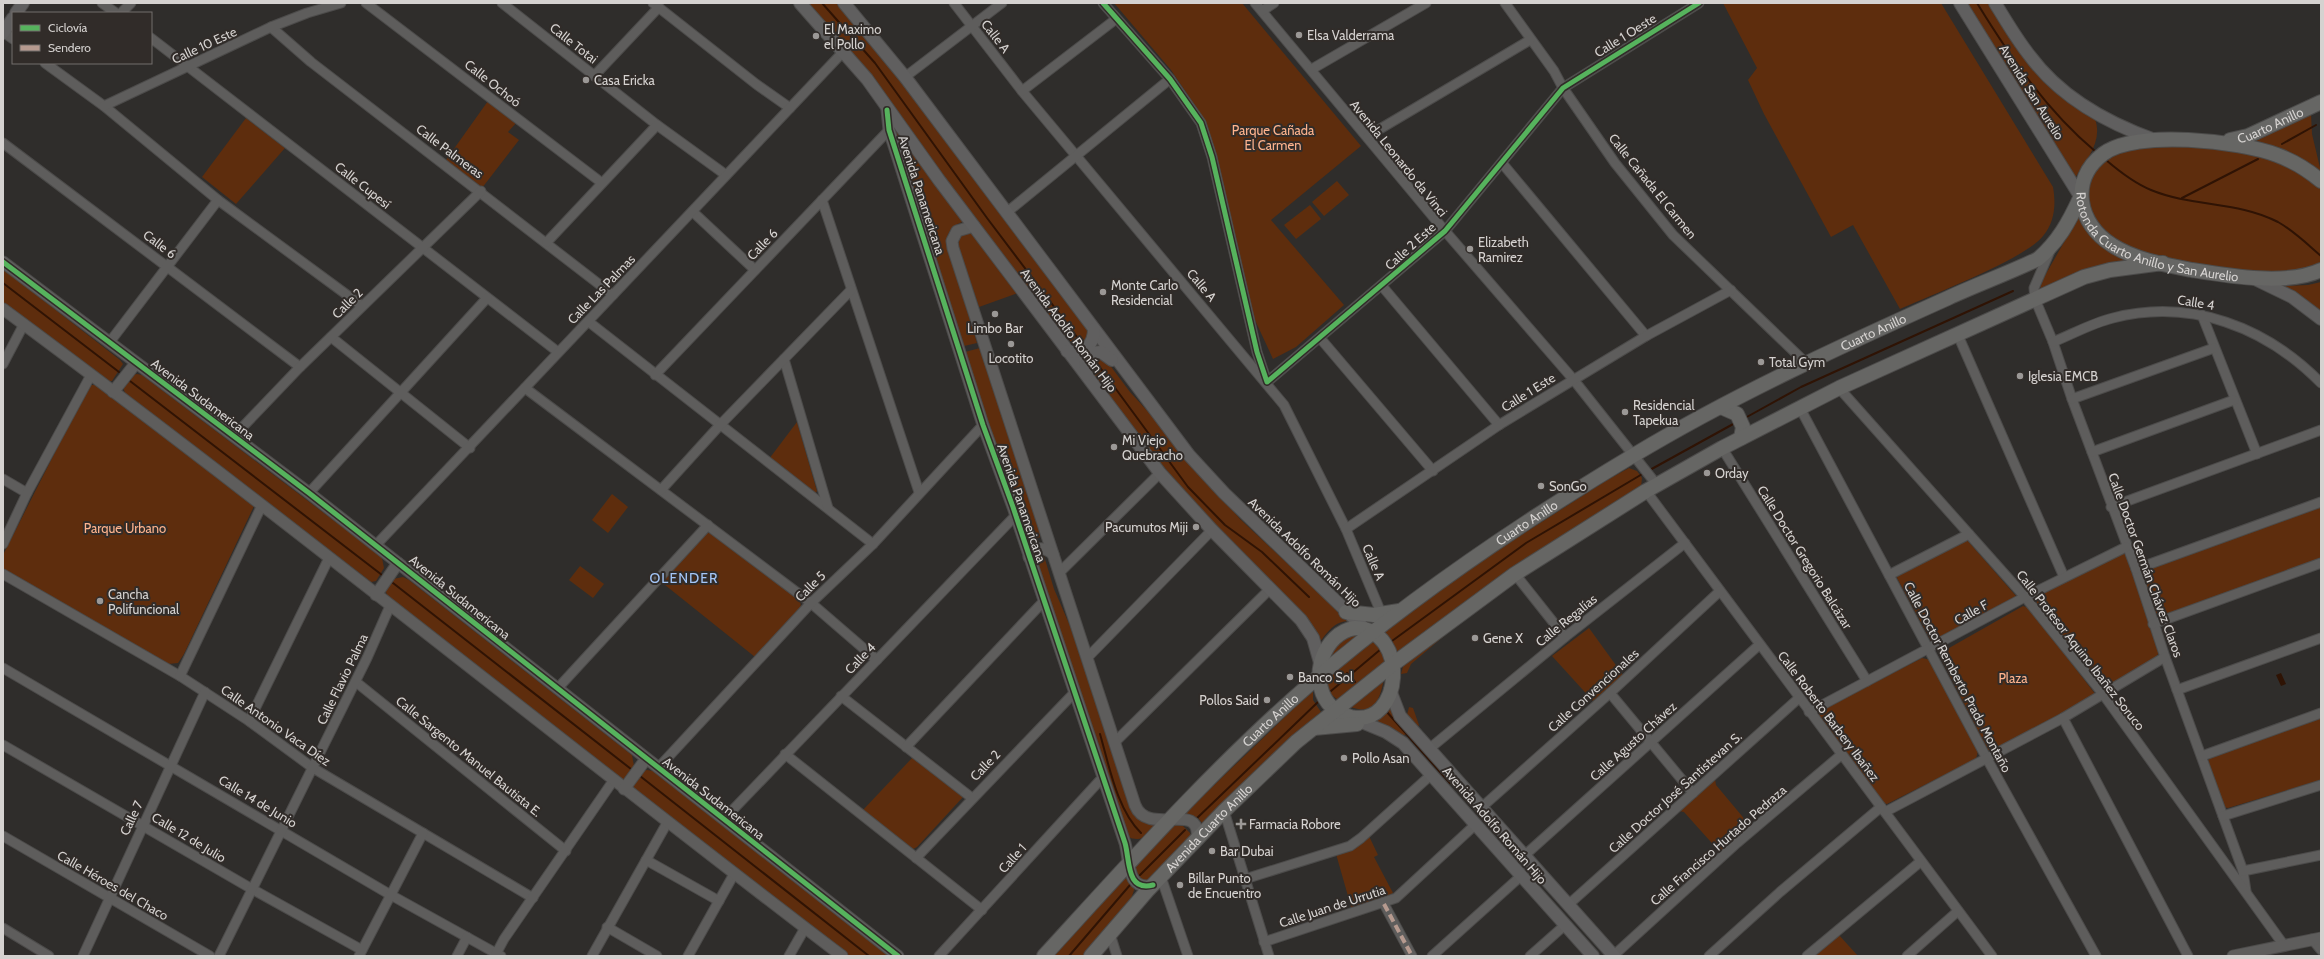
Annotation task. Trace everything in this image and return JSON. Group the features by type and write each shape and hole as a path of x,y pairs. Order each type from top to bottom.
{"highway":[{"name":"Cuarto Anillo","path":"2217,142 2248,136 2321,102"},
{"name":"Rotonda Cuarto Anillo y San Aurelio","path":"2319,271 2287,277 2252,277 2214,274 2162,263 2125,252 2110,245 2089,220 2080,197 2084,178 2098,159 2120,146 2138,141 2156,140 2236,144 2278,155 2311,173 2321,181"},
{"name":"Cuarto Anillo","path":"1044,956 1129,862 1170,820 1320,671 1369,630 1404,610 1478,555 1638,460 1721,407 1807,364 1949,297 2038,259 2051,248 2066,228 2080,197"},
{"path":"1340,713 1392,665 1516,574 1651,484 1839,388 1957,333 2084,277 2110,270 2162,263"},
{"path":"1739,398 1738,408 1741,417 1741,438"},
{"path":"1721,407 1741,417 1750,424 1760,428"},
{"path":"1346,612 1382,615 1404,610"},
{"path":"1350,628 1369,630 1386,644 1392,665 1390,690 1385,704 1373,715 1363,718 1340,713 1324,696 1320,671 1326,649 1338,634 1350,628"},
{"name":"Avenida Cuarto Anillo","path":"1091,956 1157,881 1224,810 1314,728 1340,713"},
{"path":"1314,728 1337,724 1371,725"}],"main road":[{"path":"17,12 23,3"},
{"name":"Avenida Adolfo Román Hijo","path":"800,3 844,51 867,79 887,110 1086,372 1160,473 1309,632 1313,638 1320,671"},
{"name":"Avenida Adolfo Román Hijo","path":"844,3 905,77 1094,331 1189,455 1224,493 1346,612 1369,630"},
{"name":"Avenida San Aurelio","path":"1960,3 2080,197"},
{"name":"Avenida San Aurelio","path":"1995,3 2031,57 2063,91 2114,124 2156,140"},
{"path":"3,32 12,19"},
{"path":"2252,277 2292,297 2321,319"},
{"path":"1069,351 1085,349 1090,344 1094,331"},
{"path":"1086,372 1086,359 1091,353 1101,352 1106,354 1135,389 1145,397"},
{"name":"Avenida Adolfo Román Hijo","path":"1390,690 1400,716 1613,956"},
{"name":"Avenida Adolfo Román Hijo","path":"1340,713 1371,725 1403,743 1593,956"},
{"path":"1451,796 1463,787"}],"street":[{"path":"102,3 115,12"},
{"path":"122,12 131,3"},
{"name":"Calle 10 Este","path":"104,106 271,27 323,5 341,3"},
{"name":"Calle Ochoó","path":"366,3 602,184"},
{"name":"Calle Totai","path":"502,3 657,125 726,175"},
{"name":"Calle A","path":"954,3 1022,91 1267,382 1289,413 1346,529 1382,615"},
{"path":"905,77 1002,3"},
{"path":"1103,3 1170,79 1195,113 1208,138 1257,352 1267,382"},
{"name":"Avenida Leonardo da Vinci","path":"1255,3 1368,136 1445,231 1573,379 1638,460 1651,484"},
{"path":"1262,11 1274,3"},
{"path":"1312,69 1426,3"},
{"name":"Calle Cañada El Carmen","path":"1505,3 1530,40 1554,71 1563,88 1615,163 1673,235 1807,364"},
{"name":"Calle 1 Oeste","path":"1563,88 1699,3"},
{"path":"594,76 656,5 756,84 790,108"},
{"path":"1022,91 1116,19"},
{"name":"Calle Palmeras","path":"271,27 311,62 481,191 613,295"},
{"path":"3,32 12,38"},
{"name":"Calle Cupesí","path":"152,39 558,352"},
{"path":"1368,136 1530,40"},
{"name":"Calle Las Palmas","path":"376,545 470,448 558,352 589,322 844,51"},
{"path":"46,64 104,106 218,200 362,306"},
{"path":"1006,213 1170,79"},
{"name":"Calle 2 Este","path":"1267,382 1445,231 1563,88"},
{"name":"Avenida Panamericana","path":"887,110 889,130 983,425 1016,515 1043,602 1103,777 1129,862 1129,872 1134,881 1143,886 1157,881"},
{"path":"547,242 657,125"},
{"name":"Calle 6","path":"655,375 889,130"},
{"name":"Calle 6","path":"3,143 300,367"},
{"path":"1502,163 1646,336"},
{"name":"Calle 2","path":"234,436 300,367 481,191"},
{"path":"109,343 218,200"},
{"path":"822,200 851,290 878,363 919,492"},
{"path":"692,212 755,270"},
{"name":"Avenida Panamericana","path":"974,226 957,231 952,241 953,248 1139,813 1153,821 1182,818 1192,822 1197,832 1197,839"},
{"path":"2035,299 2034,288 2051,248"},
{"name":"Avenida Sudamericana","path":"3,262 136,364 309,492 557,689 898,956"},
{"path":"1382,286 1499,425"},
{"path":"661,490 720,425 851,290"},
{"name":"Calle 1 Este","path":"1346,529 1499,425 1573,379 1646,336 1731,290"},
{"path":"309,492 401,394 487,298"},
{"name":"Calle Doctor Germán Chávez Claros","path":"2035,299 2053,342 2072,399 2096,451 2111,507 2136,569 2153,624 2243,870 2246,891"},
{"path":"3,309 262,505 667,823 842,956"},
{"name":"Calle 4","path":"2053,342 2113,318 2158,311 2202,315 2246,329 2267,339 2286,352 2321,383"},
{"path":"2202,315 2234,400 2257,454"},
{"path":"589,322 873,544"},
{"path":"3,364 24,324"},
{"path":"1957,333 2064,577"},
{"path":"331,337 470,448"},
{"path":"1320,338 1433,471"},
{"path":"2072,399 2214,348"},
{"path":"784,359 828,508"},
{"path":"113,392 136,364"},
{"path":"3,544 27,493 91,375"},
{"path":"525,388 811,603 877,660"},
{"name":"Calle Profesor Aquino Ibañez Soruco","path":"1839,388 2025,597 2103,694 2283,944"},
{"path":"2096,451 2234,400"},
{"name":"Calle Doctor Remberto Prado Montaño","path":"1800,408 1888,575 1930,649 1986,758 2096,956"},
{"name":"Calle 5","path":"658,768 811,603 873,544 919,492 983,425"},
{"path":"2111,507 2321,430"},
{"name":"Calle Doctor Gregorio Balcázar","path":"1722,448 1867,681"},
{"path":"1059,573 1160,473"},
{"path":"3,479 27,493"},
{"name":"Calle Roberto Barbery Ibañez","path":"1651,484 1684,543 1920,862 1992,956"},
{"path":"2136,569 2321,502"},
{"path":"180,676 262,505"},
{"name":"Calle 4","path":"724,819 1016,515"},
{"path":"557,689 708,525"},
{"path":"1087,658 1212,530"},
{"path":"1888,575 1969,534"},
{"path":"1023,539 1029,544 1037,545 1043,541 1047,535"},
{"name":"Calle Regalías","path":"1429,749 1565,637 1684,543"},
{"name":"Calle F","path":"1809,712 1930,649 2025,597 2126,547"},
{"path":"1029,557 1033,551 1040,548 1048,549 1053,554"},
{"path":"249,721 329,558"},
{"path":"376,595 398,563"},
{"path":"2153,624 2321,563"},
{"name":"Calle Antonio Vaca Díez","path":"3,574 180,676 249,721 313,768 533,898"},
{"path":"1516,574 1565,637"},
{"path":"1115,742 1270,590"},
{"name":"Calle Convencionales","path":"1482,807 1610,693 1720,591"},
{"path":"906,747 1043,602"},
{"name":"Calle Flavio Palma","path":"219,956 356,682 390,606"},
{"path":"2177,690 2321,638"},
{"name":"Calle Agusto Chávez","path":"1524,856 1759,645"},
{"path":"1708,956 1780,892 1883,810 2063,718 2165,657"},
{"name":"Calle 14 de Junio","path":"3,668 390,894 498,955"},
{"name":"Calle Sargento Manuel Bautista E.","path":"356,682 566,851"},
{"name":"Calle 7","path":"83,956 110,899 142,824 205,692"},
{"name":"Calle 2","path":"916,858 1074,693"},
{"path":"1610,693 1693,793"},
{"path":"841,696 972,798"},
{"name":"Calle Doctor José Santistevan S.","path":"1568,905 1799,698"},
{"path":"2202,756 2321,712"},
{"path":"2063,718 2188,956"},
{"name":"Calle 12 de Julio","path":"3,745 142,824 360,953"},
{"path":"785,754 982,910"},
{"name":"Calle Francisco Hurtado Pedraza","path":"1613,956 1737,843 1841,755"},
{"path":"624,789 646,759"},
{"path":"1245,879 1350,846 1361,838 1432,774"},
{"name":"Calle 1","path":"939,956 1103,777"},
{"path":"498,955 533,898 613,781"},
{"path":"2223,816 2321,785"},
{"path":"1224,810 1269,956"},
{"path":"592,956 667,823"},
{"name":"Calle Juan de Urrutia","path":"1264,942 1384,904 1402,894 1476,824"},
{"path":"360,953 423,833"},
{"name":"Calle Héroes del Chaco","path":"3,836 210,956"},
{"path":"2243,870 2321,854"},
{"path":"646,860 719,901"},
{"path":"1807,956 1920,862"},
{"path":"688,956 734,874"},
{"path":"1432,956 1521,876"},
{"path":"1157,881 1188,956"},
{"path":"1384,904 1412,956"},
{"path":"1907,956 1958,911"},
{"path":"1530,956 1565,925"},
{"path":"607,927 657,956"},
{"path":"3,928 49,956"},
{"path":"789,956 805,928"},
{"path":"1110,934 1117,956"},
{"path":"457,956 467,937"},
{"path":"2233,956 2316,938 2321,950"}],"green space":[{"path":"803,3 836,3 886,61 1088,330 1087,336 1083,342 1074,345 1064,334 1060,335"},
{"name":"Parque Cañada El Carmen","path":"1114,3 1242,3 1361,146 1271,220 1344,305 1296,347 1273,359 1254,318 1233,257 1209,139 1200,113 1171,70"},
{"path":"1723,3 1941,3 2053,187 2054,213 2047,231 2033,245 2018,255 1976,276 1900,309 1853,225 1831,237 1764,114 1748,80 1757,68"},
{"path":"1966,3 1990,3 2027,60 2095,119 2097,135 2095,142 2089,157 2075,178"},
{"path":"488,101 517,122 508,132 519,140 482,188 446,160"},
{"path":"2311,114 2312,134 2321,172 2280,149 2251,139 2268,134"},
{"path":"246,118 285,148 236,204 202,177"},
{"path":"897,130 965,221 952,228 948,234 946,242 977,343 964,346 893,131"},
{"path":"2181,144 2246,151 2292,167 2321,188 2321,263 2314,267 2275,272 2235,272 2216,270 2125,248 2107,236 2099,227 2089,204 2091,181 2097,170 2106,160 2118,151 2141,146"},
{"path":"1337,181 1349,195 1324,216 1312,202"},
{"path":"1310,205 1321,219 1296,239 1284,225"},
{"path":"2079,216 2090,233 2100,244 2113,253 2131,261 2039,292 2043,279"},
{"path":"972,231 1018,293 979,307 958,245 961,234"},
{"path":"3,269 120,360 123,364 112,381 107,381 3,304"},
{"path":"2321,282 2321,313 2285,286 2308,285"},
{"path":"980,348 1040,531 1040,537 1035,539 1029,535 1021,505 1005,473 965,352"},
{"path":"1095,355 1106,360 1130,392 1163,428 1240,519 1349,621 1335,625 1319,643 1316,631 1309,621 1197,505 1115,406 1102,389 1086,362"},
{"path":"132,375 142,375 378,554 382,558 384,568 376,581 371,582 125,393 123,387"},
{"name":"Parque Urbano","path":"91,385 99,385 254,506 184,654 178,663 168,664 3,570 3,555 84,395"},
{"path":"797,422 817,491 815,494 769,459"},
{"path":"1629,468 1637,471 1642,478 1641,487 1397,654 1395,647 1383,633 1467,570 1607,480"},
{"path":"612,494 628,507 608,533 592,520"},
{"path":"2321,506 2321,559 2164,615 2155,613 2141,573 2142,572"},
{"path":"704,532 713,533 800,600 801,608 755,657 660,581"},
{"path":"1967,540 2016,596 2013,600 1931,641 1897,578 1898,575"},
{"path":"2122,552 2125,554 2160,650 2156,658 2107,687 2101,686 2034,599 2035,596"},
{"path":"1036,553 1044,556 1054,589 1070,626 1131,811 1146,823 1156,825 1140,839 1127,837 1034,562"},
{"path":"580,566 604,584 593,598 569,580"},
{"path":"403,577 409,580 632,755 634,766 623,780 388,599 385,588 393,579"},
{"name":"Plaza","path":"2023,606 2029,608 2096,695 1996,752 1988,750 1941,659 1942,652"},
{"path":"1589,628 1623,675 1593,701 1552,656"},
{"path":"1451,630 1411,664 1407,673 1401,674 1404,663"},
{"path":"1345,634 1361,635 1325,663"},
{"path":"1371,640 1380,650 1384,663 1338,700 1328,692 1327,676"},
{"path":"1922,658 1931,660 1978,751 1976,759 1887,804 1883,803 1817,716 1820,711"},
{"path":"1384,678 1378,699 1370,708 1357,709 1348,706"},
{"path":"1313,690 1313,700 1321,712 1203,824 1198,818 1184,814"},
{"path":"1390,706 1409,731 1403,736 1371,721"},
{"path":"1409,707 1413,708 1419,725 1417,728 1407,715"},
{"path":"2321,717 2321,780 2228,808 2223,807 2208,761 2210,756"},
{"path":"913,757 963,797 917,847 913,849 863,810"},
{"path":"643,771 653,771 889,956 848,956 632,791 631,785"},
{"path":"1715,779 1716,785 1747,822 1750,821 1753,825 1719,856 1719,851 1684,812 1679,811"},
{"path":"1173,824 1183,826 1190,833 1191,839 1150,880 1143,881 1134,869 1135,864"},
{"path":"1368,834 1378,855 1374,857 1393,893 1352,910 1336,854"},
{"path":"1122,878 1127,879 1135,887 1130,902 1083,956 1050,956"},
{"path":"1838,934 1858,956 1813,956"}],"shaded area":[{"path":"2281,673 2286,684 2281,686 2276,675"}],"waterway":[{"path":"822,3 875,63 987,218 1083,345"},
{"path":"1977,3 2016,63 2045,101 2061,119 2096,152"},
{"path":"2282,144 2316,125"},
{"path":"2182,198 2258,159"},
{"path":"2106,160 2127,177 2151,190 2183,199 2231,207 2263,215 2284,226 2321,256"},
{"path":"3,283 119,372"},
{"path":"1745,418 1801,387 2013,291"},
{"path":"1093,358 1188,487 1225,525 1262,552 1309,597"},
{"path":"130,381 382,575"},
{"path":"1648,471 1735,423"},
{"path":"1392,641 1526,543 1644,473"},
{"path":"393,583 631,769"},
{"path":"1331,691 1381,649"},
{"path":"1347,673 1355,682"},
{"path":"1195,820 1319,701"},
{"path":"1386,711 1450,783"},
{"path":"1100,734 1120,800 1126,812 1141,833"},
{"path":"640,776 869,956"},
{"path":"1140,875 1185,830"},
{"path":"1069,956 1130,885"}],"marked path":[{"path":"1384,904 1412,956"}],"cycle path":[{"path":"1103,3 1170,79 1201,123 1212,157 1257,352 1267,382 1445,231 1563,88 1699,3"},
{"path":"887,110 889,130 983,425 1013,507 1125,843 1131,873 1138,884 1144,886 1153,885"},
{"path":"3,262 309,493 898,956"}],"place":[{"name":"Elsa Valderrama","path":"1299,35"},
{"name":"El Maximo el Pollo","path":"816,36"},
{"name":"Casa Ericka","path":"586,80"},
{"name":"Elizabeth Ramirez","path":"1470,249"},
{"name":"Monte Carlo Residencial","path":"1103,292"},
{"name":"Limbo Bar","path":"995,314"},
{"name":"Locotito","path":"1011,344"},
{"name":"Total Gym","path":"1761,362"},
{"name":"Iglesia EMCB","path":"2020,376"},
{"name":"Residencial Tapekua","path":"1625,412"},
{"name":"Mi Viejo Quebracho","path":"1114,447"},
{"name":"Orday","path":"1707,473"},
{"name":"SonGo","path":"1541,486"},
{"name":"Pacumutos Miji","path":"1196,527"},
{"name":"Cancha Polifuncional","path":"100,601"},
{"name":"Gene X","path":"1475,638"},
{"name":"Banco Sol","path":"1290,677"},
{"name":"Pollos Said","path":"1267,700"},
{"name":"Pollo Asan","path":"1344,758"},
{"name":"Farmacia Robore","path":"1241,824"},
{"name":"Bar Dubai","path":"1212,851"},
{"name":"Billar Punto de Encuentro","path":"1180,885"}],"district":[{"name":"OLENDER","path":"684,578"}]}
